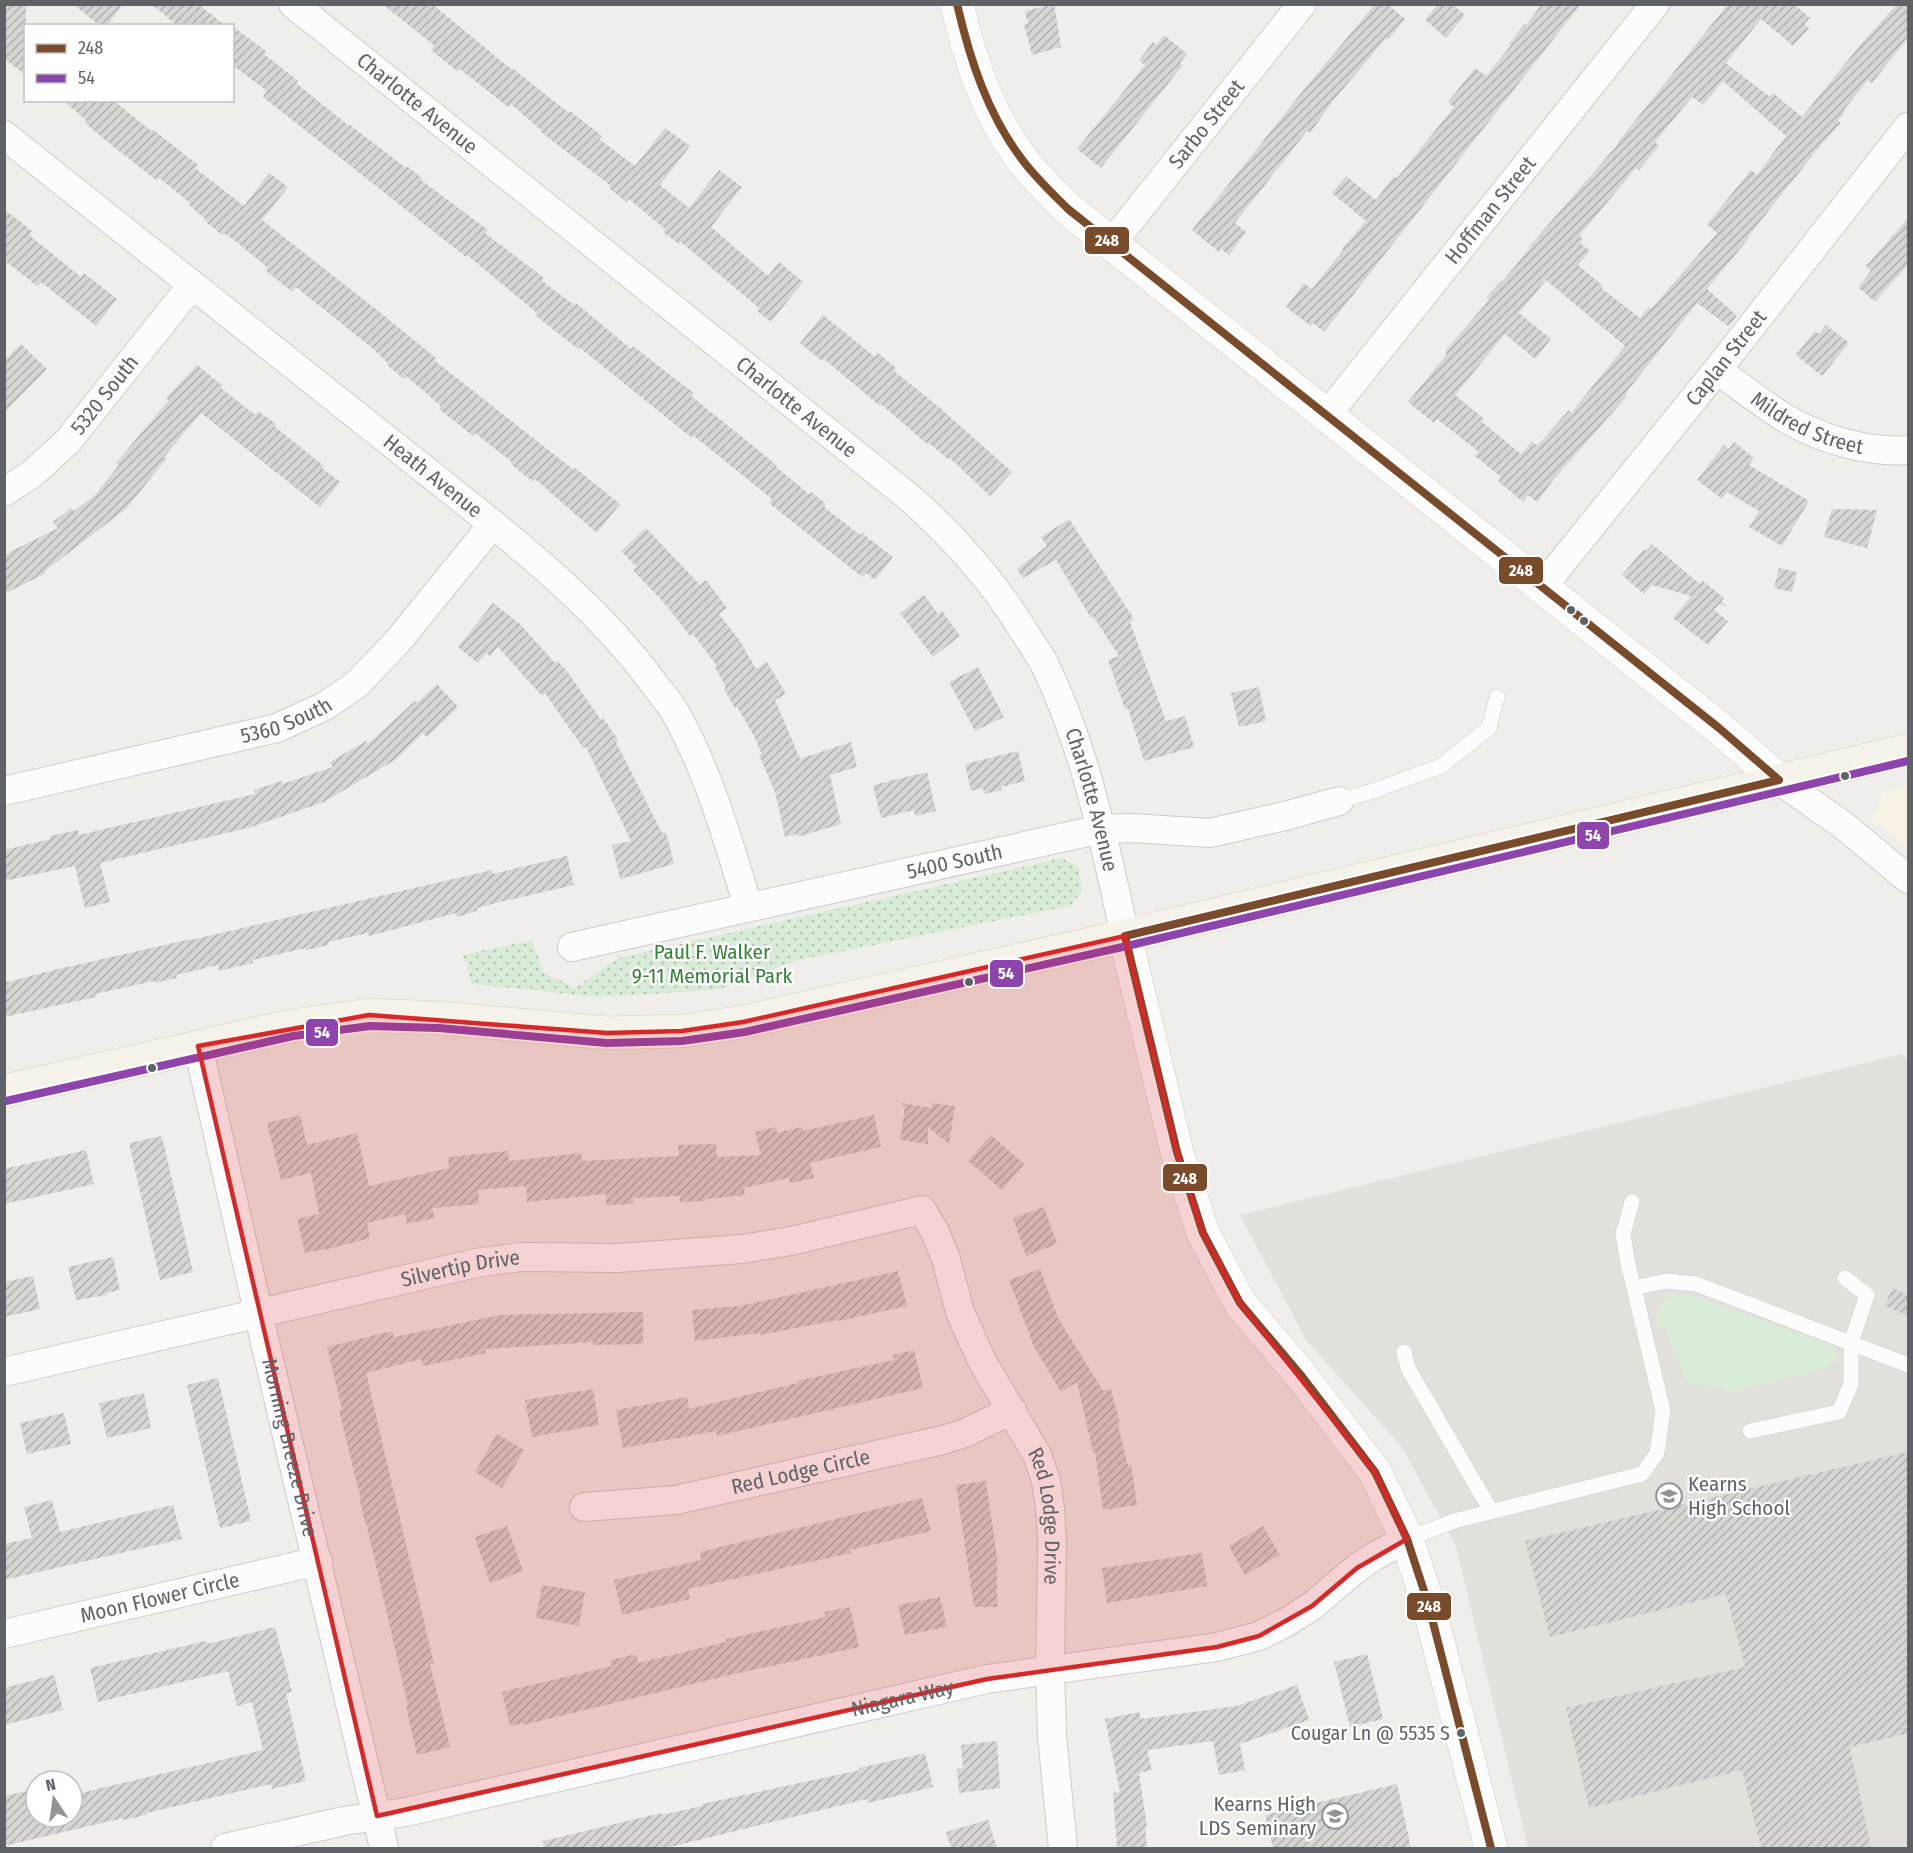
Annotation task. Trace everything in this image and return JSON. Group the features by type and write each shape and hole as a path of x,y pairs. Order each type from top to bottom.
{"main road":[{"path":"4,1091 291,1026 369,1015 440,1018 607,1033 682,1031 743,1022 1125,936 1908,750"}],"street":[{"name":"Charlotte Avenue","path":"294,4 910,498 945,530 1005,600 1044,663 1075,737 1101,829 1125,936"},
{"path":"957,4 972,61 1000,126 1019,156 1068,208 1719,728 1779,780 1906,870"},
{"name":"Sarbo Street","path":"1112,243 1302,4"},
{"name":"Hoffman Street","path":"1327,415 1655,4"},
{"name":"Caplan Street","path":"1542,587 1717,370 1908,127"},
{"name":"Heath Avenue","path":"4,135 541,563 628,648 675,713 716,802 748,906"},
{"name":"5320 South","path":"4,492 32,474 68,441 192,285"},
{"name":"Mildred Street","path":"1717,370 1786,418 1820,435 1866,447 1908,450"},
{"name":"5360 South","path":"4,791 277,728 325,706 357,684 398,641 493,524"},
{"name":"5400 South","path":"572,947 1101,829 1132,828 1210,833 1339,801"},
{"path":"1125,936 1177,1152 1203,1233 1240,1302 1300,1374 1375,1472 1407,1539 1428,1603 1491,1848"},
{"name":"Morning Breeze Drive","path":"198,1046 258,1313 384,1848"},
{"name":"Silvertip Drive","path":"4,1371 476,1263 521,1257 618,1258 742,1250 791,1241 922,1210"},
{"name":"Red Lodge Drive","path":"922,1210 935,1232 946,1259 960,1312 982,1361 1012,1410 1036,1455 1046,1481 1050,1508 1052,1736 1063,1848"},
{"name":"Red Lodge Circle","path":"584,1507 676,1500 931,1443 965,1433 1012,1410"},
{"name":"Niagara Way","path":"225,1848 344,1821 406,1812 946,1687 987,1679 1217,1647 1259,1636 1304,1611 1373,1557 1407,1539"},
{"name":"Moon Flower Circle","path":"4,1634 318,1561"}],"lane":[{"path":"1339,801 1441,766 1489,728 1497,697"},
{"path":"1407,1539 1454,1521 1642,1474 1657,1453 1663,1411 1623,1234 1632,1202"},
{"path":"1750,1431 1839,1412 1851,1384 1851,1343 1867,1295 1845,1278"},
{"path":"1634,1288 1666,1281 1696,1284 1908,1365"},
{"path":"1404,1352 1408,1368 1491,1511"}],"highlighted area":[{"path":"1125,936 1177,1152 1203,1233 1240,1303 1375,1472 1407,1539 1357,1568 1312,1606 1259,1636 1217,1647 987,1679 377,1816 198,1046 369,1015 607,1033 682,1031 743,1022"}],"shaded area":[{"path":"1908,787 1908,847 1873,820 1883,793"},
{"name":"Kearns High School","path":"1902,1054 1908,1060 1908,1848 1528,1848 1456,1546 1401,1446 1306,1340 1240,1215"}],"green space":[{"name":"Paul F. Walker 9-11 Memorial Park","path":"1062,858 1079,868 1082,891 1070,906 799,960 716,990 598,997 472,984 463,955 532,940 543,972 575,988 618,958"},
{"path":"1678,1293 1687,1294 1832,1345 1836,1348 1836,1361 1828,1368 1727,1393 1721,1389 1686,1382 1665,1327 1659,1328 1657,1316 1663,1302"}],"building":[{"path":"4,4 26,4 24,74 4,59"},
{"path":"73,4 123,4 108,24 98,24"},
{"path":"151,4 198,4 223,24 176,24"},
{"path":"382,4 432,4 511,69 602,136 599,139 635,166 665,128 690,146 660,185 689,208 719,170 742,187 711,227 768,276 779,262 803,282 771,322 757,311 759,308 681,242 679,244 663,232 665,229 629,199 626,202 609,188 611,186 541,132 511,104 508,107 460,69 458,72 431,50 435,46"},
{"path":"1054,4 1061,47 1032,55 1024,24 1028,23 1025,11"},
{"path":"1375,4 1387,4 1405,19 1333,101 1310,133 1307,131 1235,223 1246,232 1229,255 1221,249 1219,252 1192,230"},
{"path":"1438,4 1452,4 1465,15 1446,38 1425,20"},
{"path":"1542,4 1581,4 1324,332 1313,323 1311,326 1286,307 1304,283 1312,289 1366,221 1332,193 1346,176 1376,200 1394,176 1397,178 1454,107 1448,102 1475,68 1486,76 1511,45 1509,44 1524,24 1526,25"},
{"path":"1728,4 1794,4 1810,18 1804,24 1809,28 1793,46 1761,19 1726,63 1770,97 1773,93 1802,117 1861,44 1897,4 1908,4 1908,38 1872,83 1868,80 1844,110 1838,121 1841,123 1820,146 1707,289 1737,316 1728,326 1697,303 1625,394 1627,396 1554,479 1537,502 1528,495 1523,502 1498,481 1501,477 1475,456 1479,452 1437,419 1434,423 1408,402 1446,355 1446,350 1489,300 1486,298 1502,282","holes":["1723,81 1786,136 1757,175 1751,170 1707,224 1717,233 1651,309 1649,307 1640,318 1601,288 1603,286 1578,265 1590,251 1580,243 1583,239 1579,236 1636,168 1639,170 1659,146 1655,142 1692,97 1703,105","1546,280 1625,346 1571,413 1569,410 1537,446 1532,441 1521,454 1482,422 1484,419 1455,395 1505,334 1535,359 1551,339 1519,313"]},
{"path":"234,27 267,52 264,54 349,126 406,168 407,166 422,178 421,180 488,230 485,233 544,278 542,281 574,305 576,303 631,349 633,346 694,393 691,396 809,494 811,492 826,504 824,507 893,557 875,580 866,573 862,577 769,503 772,499 694,436 692,438 579,347 578,349 535,315 537,313 467,255 466,257 263,97 267,91 234,66"},
{"path":"1164,35 1187,54 1180,63 1183,65 1101,168 1077,149 1145,65 1139,60 1153,42 1156,45"},
{"path":"65,102 115,102 198,165 195,168 244,206 269,173 288,187 262,220 436,358 434,360 620,504 597,533 535,479 533,482 475,433 473,436 439,409 441,406 406,376 404,379 371,347 296,287 292,292 265,270 267,267 234,240 224,233 222,235 189,205 190,203 158,177 156,180 114,147 85,123 87,121"},
{"path":"4,209 32,231 29,235 81,277 84,273 117,299 96,326 41,282 37,286 4,260"},
{"path":"1908,218 1908,265 1875,302 1858,287 1871,271 1866,266"},
{"path":"823,315 875,357 878,353 896,368 894,371 939,407 1012,472 990,496 950,458 948,459 929,443 927,444 881,404 880,406 824,359 822,361 800,343"},
{"path":"1826,325 1849,343 1822,376 1796,355 1815,331 1819,334"},
{"path":"21,344 47,369 4,413 4,361"},
{"path":"197,365 255,415 258,411 276,424 274,426 324,466 322,468 340,482 320,507 201,413 164,457 166,459 127,508 45,571 46,573 4,594 4,555 58,528 53,522 71,508 74,511 95,495 119,465 116,463 169,400 166,398"},
{"path":"1734,442 1754,458 1749,465 1809,501 1782,546 1749,527 1759,511 1727,492 1722,499 1697,480 1724,445 1729,449"},
{"path":"1832,509 1877,510 1867,548 1824,537"},
{"path":"1069,519 1134,619 1130,622 1166,721 1185,716 1194,747 1144,761 1128,708 1125,709 1108,660 1119,656 1093,616 1091,618 1056,560 1023,578 1017,569 1047,546 1041,537"},
{"path":"646,528 700,585 706,580 727,608 719,614 740,641 756,669 767,662 786,694 775,700 800,759 851,742 857,767 830,775 841,824 798,837 797,834 785,837 775,792 759,755 762,754 752,732 724,689 726,687 715,667 717,666 693,634 690,636 666,605 633,570 637,567 621,551"},
{"path":"1652,544 1700,584 1703,581 1724,598 1721,602 1727,606 1719,604 1714,610 1728,621 1708,645 1673,618 1691,596 1652,585 1644,594 1622,575 1644,549 1646,551"},
{"path":"1779,568 1797,572 1792,592 1774,588"},
{"path":"924,595 938,614 942,611 960,636 933,657 900,613"},
{"path":"493,603 520,624 555,663 558,661 601,720 603,718 618,740 616,742 662,833 666,832 674,864 620,879 612,845 631,841 586,747 583,748 545,693 542,696 498,647 490,656 486,653 478,663 458,647"},
{"path":"978,667 1004,717 975,731 949,682"},
{"path":"437,684 458,707 427,737 423,733 395,760 324,802 248,828 100,863 110,902 85,908 75,866 4,881 4,850 51,839 50,836 78,830 79,835 255,794 254,790 281,781 282,784 333,767 330,762 366,741 368,744"},
{"path":"1259,687 1266,721 1239,727 1231,693"},
{"path":"1018,751 1025,781 984,794 983,788 971,791 965,764"},
{"path":"927,772 936,811 915,816 914,810 881,818 873,785"},
{"path":"567,856 574,885 477,908 477,911 457,917 456,913 369,936 368,933 328,942 329,945 253,960 253,963 219,971 218,965 176,975 177,978 95,994 96,997 4,1017 4,983 492,870 493,874"},
{"path":"901,1103 932,1108 932,1103 955,1106 949,1144 928,1127 928,1144 900,1140 905,1107"},
{"path":"300,1115 307,1145 357,1133 369,1186 449,1168 448,1157 508,1151 509,1161 581,1153 582,1161 679,1156 678,1145 716,1144 717,1157 761,1155 755,1132 776,1127 777,1133 802,1127 803,1131 874,1115 881,1147 810,1163 814,1178 790,1183 789,1178 744,1188 745,1195 706,1199 706,1201 680,1202 680,1196 633,1198 633,1204 606,1205 606,1194 527,1202 526,1186 478,1190 479,1204 432,1208 435,1218 407,1224 405,1214 367,1223 370,1238 305,1253 297,1219 319,1214 311,1173 281,1180 267,1123"},
{"path":"991,1135 1024,1164 1002,1190 968,1161"},
{"path":"162,1136 193,1272 160,1280 129,1143"},
{"path":"86,1150 94,1184 4,1204 4,1169"},
{"path":"1044,1207 1057,1244 1026,1256 1013,1218"},
{"path":"113,1257 120,1290 107,1293 107,1295 76,1300 68,1267"},
{"path":"1040,1269 1058,1318 1103,1391 1111,1389 1128,1466 1131,1465 1137,1505 1103,1510 1095,1452 1093,1452 1077,1382 1061,1392 1034,1347 1009,1280"},
{"path":"898,1271 907,1306 760,1335 760,1333 695,1341 692,1310 740,1306"},
{"path":"33,1276 40,1309 4,1317 4,1282"},
{"path":"1892,1288 1908,1295 1908,1316 1885,1306"},
{"path":"643,1312 643,1344 593,1345 593,1342 485,1349 486,1353 423,1366 421,1359 366,1373 434,1664 430,1664 450,1747 417,1755 406,1707 408,1706 339,1410 342,1409 327,1347 392,1331 394,1337 500,1315"},
{"path":"914,1350 923,1388 717,1436 716,1431 623,1448 616,1410 687,1397 689,1409 798,1383 797,1381 894,1360 893,1355"},
{"path":"218,1378 251,1521 220,1528 187,1385"},
{"path":"593,1389 599,1425 532,1437 525,1400"},
{"path":"144,1393 151,1428 107,1438 99,1403"},
{"path":"64,1413 71,1444 27,1454 20,1423"},
{"path":"497,1434 524,1450 502,1488 475,1472"},
{"path":"1908,1452 1908,1733 1850,1747 1871,1848 1761,1848 1742,1770 1589,1808 1566,1708 1745,1667 1726,1594 1550,1637 1525,1541"},
{"path":"986,1481 997,1556 997,1607 974,1607 956,1485"},
{"path":"922,1498 931,1531 850,1550 851,1553 688,1589 690,1599 622,1615 614,1580 701,1560 700,1552"},
{"path":"52,1500 60,1532 173,1505 182,1539 4,1580 4,1544 32,1538 24,1507"},
{"path":"507,1526 523,1571 490,1583 475,1537"},
{"path":"1263,1526 1280,1555 1245,1575 1229,1546"},
{"path":"1202,1553 1207,1586 1107,1603 1102,1568"},
{"path":"542,1585 585,1592 579,1626 536,1618"},
{"path":"940,1597 947,1627 905,1635 898,1605"},
{"path":"850,1607 859,1647 734,1674 523,1725 523,1723 510,1726 502,1692 612,1666 611,1660 636,1654 638,1663 726,1642 726,1639 826,1617 824,1612"},
{"path":"275,1627 292,1692 286,1693 306,1781 272,1789 271,1784 146,1813 146,1815 84,1827 84,1792 263,1750 252,1702 237,1706 228,1671 98,1702 90,1668 206,1641 207,1644"},
{"path":"1367,1654 1383,1719 1350,1727 1334,1662"},
{"path":"54,1675 63,1710 4,1725 4,1688"},
{"path":"1297,1685 1309,1720 1240,1744 1245,1770 1219,1775 1213,1741 1147,1750 1152,1770 1139,1773 1147,1827 1145,1827 1147,1848 1117,1848 1113,1793 1120,1792 1105,1719 1139,1712 1141,1719 1237,1706"},
{"path":"997,1741 1000,1788 959,1793 957,1769 963,1768 961,1745"},
{"path":"925,1753 933,1787 868,1803 867,1799 666,1848 544,1848 543,1841 860,1770 859,1768"},
{"name":"Kearns High LDS Seminary","path":"1397,1784 1411,1848 1273,1848 1265,1815"},
{"path":"24,1792 24,1829 76,1829 4,1846 4,1796"},
{"path":"988,1820 997,1848 951,1848 946,1832"}],"transit line":[{"name":"248","path":"957,4 974,66 1000,126 1029,168 1068,209 1719,728 1779,780"},
{"name":"54","path":"6,1101 293,1036 370,1026 439,1028 607,1043 682,1041 745,1032 1127,946 1908,761"},
{"name":"248","path":"1125,936 1779,780"},
{"name":"248","path":"1125,936 1177,1152 1203,1233 1240,1303 1300,1374 1375,1472 1407,1539 1428,1603 1491,1848"}],"place":[{"name":"Kearns High School","path":"1669,1496"},
{"name":"Cougar Ln @ 5535 S","path":"1461,1733"},
{"name":"Kearns High LDS Seminary","path":"1335,1816"}]}
